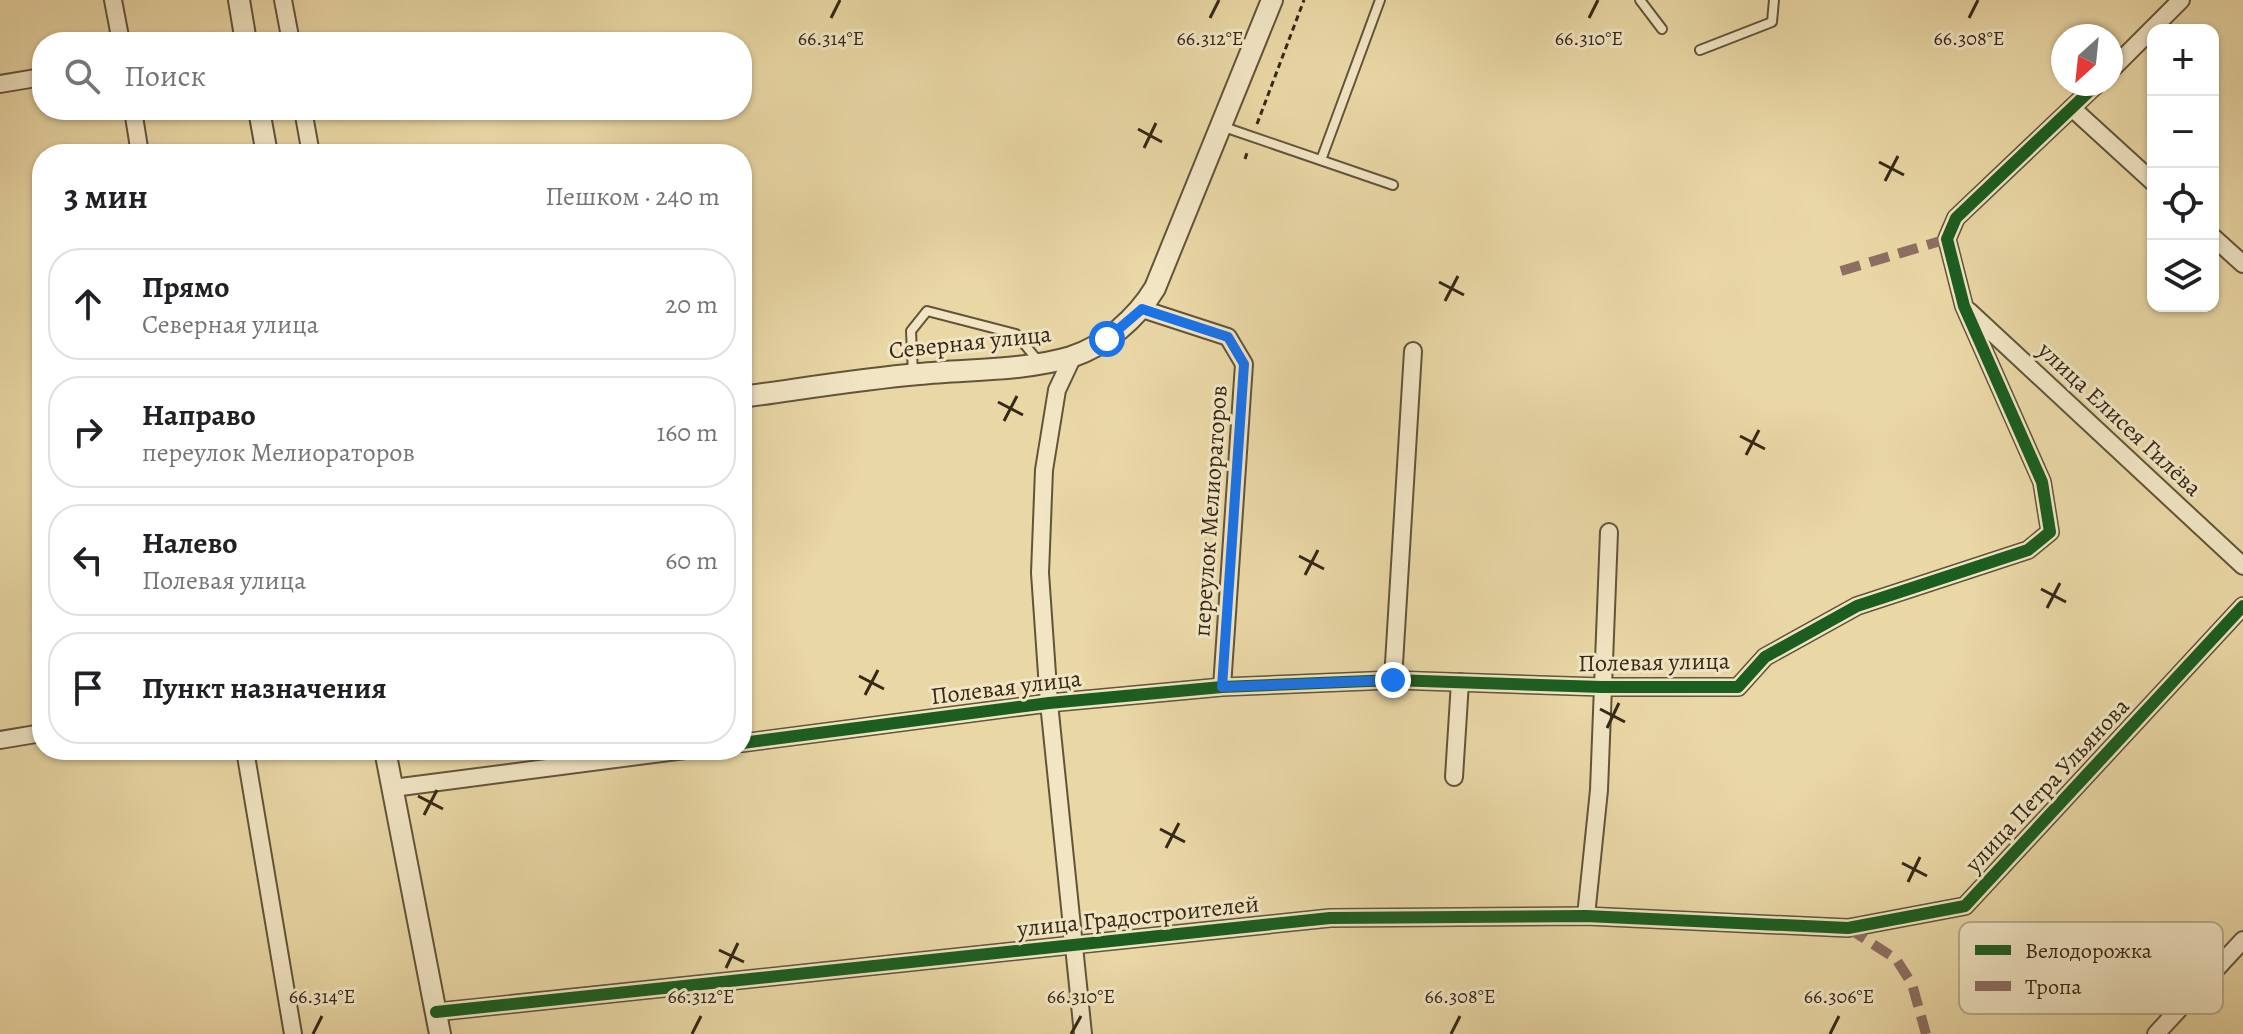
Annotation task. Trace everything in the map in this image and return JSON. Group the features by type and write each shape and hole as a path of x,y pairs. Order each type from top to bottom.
{"street":[{"path":"113,0 119,32"},
{"path":"239,0 244,32"},
{"path":"283,0 289,32"},
{"name":"Северная улица","path":"752,396 913,374 1040,363 1073,356 1107,339 1142,309 1155,288 1272,0"},
{"path":"2123,58 2181,0"},
{"path":"0,84 32,79"},
{"name":"Полевая улица","path":"752,742 1049,703 1222,687 1393,680 1602,687 1738,687 1765,657 1857,606 2028,550 2050,532 2042,482 1964,306 1947,239 1956,218 2084,96"},
{"path":"2072,108 2147,177"},
{"path":"135,120 138,144"},
{"path":"261,120 265,144"},
{"path":"305,120 309,144"},
{"path":"2216,240 2243,264"},
{"name":"улица Елисея Гилёва","path":"1964,306 2243,566"},
{"name":"переулок Мелиораторов","path":"1142,309 1228,337 1244,364 1222,687"},
{"path":"1393,680 1413,351"},
{"path":"1073,356 1057,390 1044,470 1040,573 1049,703 1083,1034"},
{"path":"1586,916 1599,790 1609,532"},
{"name":"улица Петра Ульянова","path":"1848,928 1965,906 2243,606"},
{"path":"1454,777 1460,682"},
{"path":"0,740 32,735"},
{"path":"247,760 293,1034"},
{"path":"387,760 440,1034"},
{"path":"393,788 608,760"},
{"name":"улица Градостроителей","path":"436,1012 1330,918 1586,916 1848,928"},
{"path":"2223,962 2243,940"},
{"path":"2156,1034 2175,1014"}],"lane":[{"path":"1321,160 1380,0"},
{"path":"1640,0 1662,29"},
{"path":"1700,50 1772,22 1774,0"},
{"path":"1221,126 1393,185"},
{"path":"913,374 911,331 927,311 1016,334 1040,363"}],"path":[{"path":"1245,159 1304,0"}],"marked path":[{"path":"1841,271 1947,239"},
{"path":"1848,928 1896,959 1912,984 1926,1034"}],"cycle path":[{"path":"752,742 1049,703 1222,687 1393,680 1602,687 1738,687 1765,657 1857,606 2028,550 2050,532 2042,482 1964,306 1947,239 1956,218 2084,96"},
{"path":"436,1012 1330,918 1586,916 1848,928 1965,906 2243,606"}],"route":[{"path":"1107,339 1142,309 1228,337 1244,364 1222,687 1393,680"}]}
